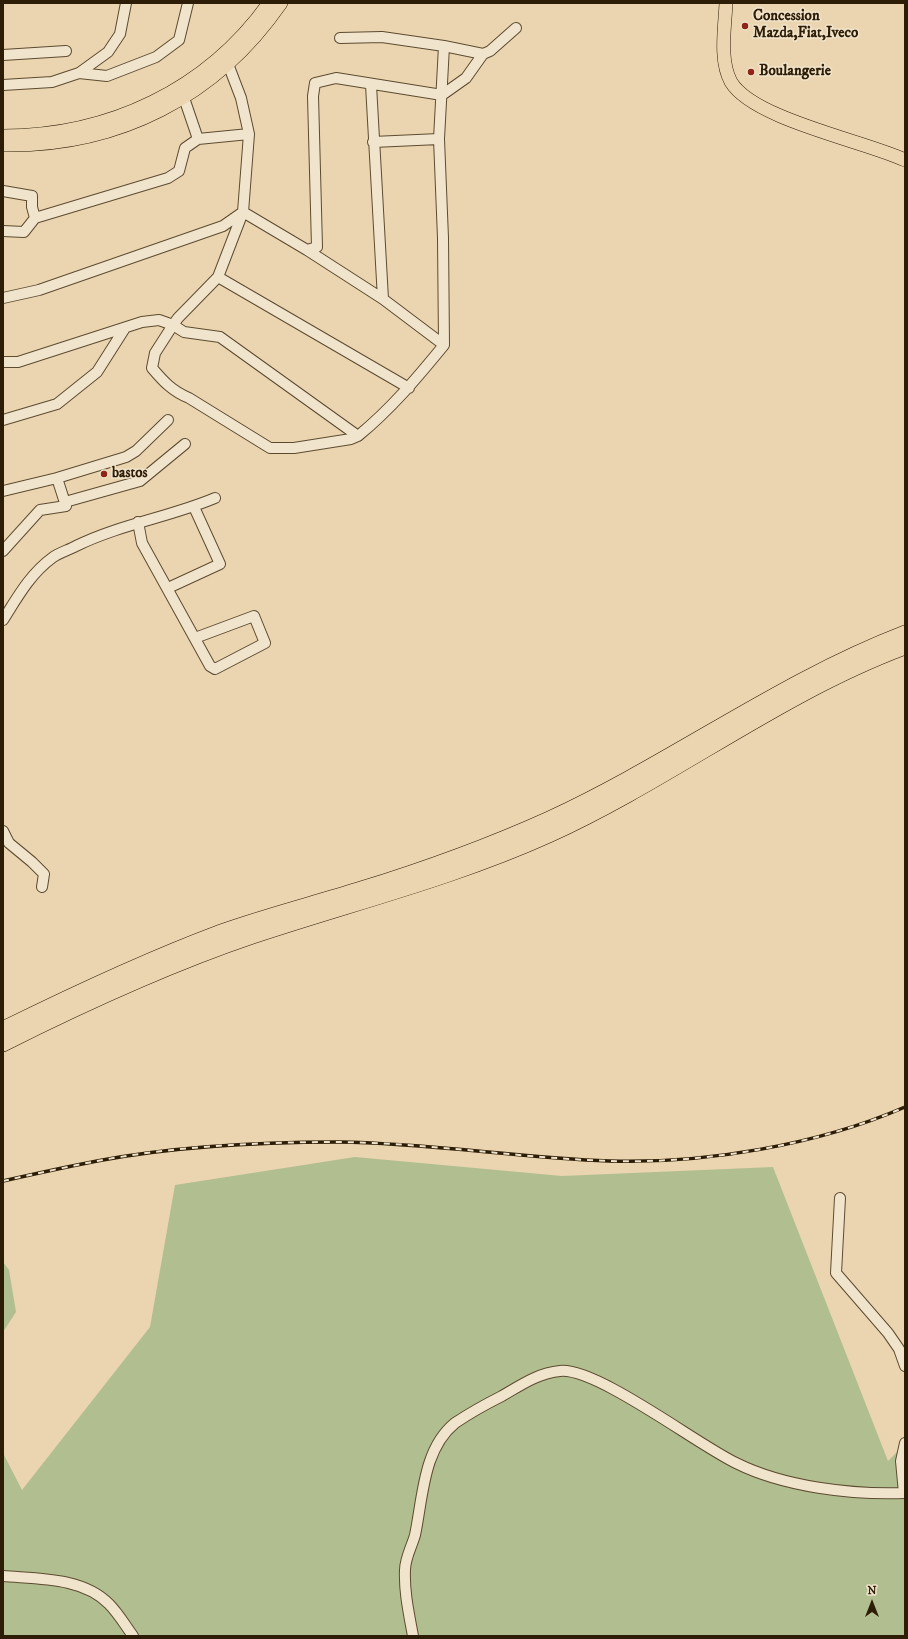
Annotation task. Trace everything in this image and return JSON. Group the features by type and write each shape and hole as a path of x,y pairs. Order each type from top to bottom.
{"highway":[{"path":"3,1029 89,986 222,932 440,863 549,819 609,788 822,670 905,633"},
{"path":"3,1044 80,1005 192,957 256,935 387,895 470,866 549,835 616,801 804,693 905,647"}],"main road":[{"path":"3,136 39,135 72,130 105,122 139,109 169,94 197,75 227,51 246,33 269,3"},
{"path":"3,146 40,145 75,140 114,130 146,117 184,98 210,80 228,64 263,29 281,3"},
{"path":"726,3 726,67 731,82 741,93 760,107 792,121 905,160"}],"street":[{"path":"3,85 52,82 79,73 108,52 120,34 126,3"},
{"path":"79,73 107,76 156,57 179,40 188,3"},
{"path":"307,250 317,247 312,96 315,83 336,78 371,85 442,95 466,78 483,54 490,51 516,28"},
{"path":"340,38 382,37 444,46 483,54"},
{"path":"228,64 241,98 249,134 243,212 218,277 178,318 155,353 152,368 166,384 177,393 189,398 270,448 294,448 351,439 358,436 376,422 409,388 444,345 439,139 444,46"},
{"path":"3,55 66,51"},
{"path":"371,85 383,299"},
{"path":"184,98 198,139"},
{"path":"3,231 24,232 35,218 168,178 179,171 185,148 198,139 249,134"},
{"path":"373,142 439,139"},
{"path":"3,190 32,196 32,207 35,218"},
{"path":"243,212 307,250 383,299 444,345"},
{"path":"3,298 39,290 223,226 243,212"},
{"path":"218,277 409,388"},
{"path":"3,362 18,362 142,322 159,320 173,325 184,332 220,337 358,436"},
{"path":"3,420 57,404 97,372 125,328"},
{"path":"3,491 57,478 126,457 136,451 168,420"},
{"path":"65,502 140,481 185,444"},
{"path":"3,551 40,510 66,506 57,478"},
{"path":"3,620 23,587 52,558 86,541 138,522 194,507 215,498"},
{"path":"168,588 220,564 194,507"},
{"path":"138,522 142,543 210,666 215,669 265,643 254,616 195,638"},
{"path":"3,831 9,843 44,874 42,887"},
{"path":"840,1198 836,1273 888,1333 899,1349 905,1366"},
{"path":"413,1636 406,1594 404,1568 414,1536 428,1469 434,1449 446,1430 455,1423 534,1377 562,1370 584,1376 637,1402 703,1445 737,1464 770,1476 809,1485 876,1494 904,1493 901,1462 905,1443"},
{"path":"3,1576 49,1580 85,1587 108,1603 133,1636"}],"green space":[{"path":"355,1157 562,1176 773,1167 888,1461 905,1444 905,1636 3,1636 3,1453 22,1490 150,1327 175,1185"},
{"path":"3,1262 9,1270 16,1312 3,1332"}],"railway":[{"path":"3,1181 127,1156 187,1148 248,1144 339,1142 373,1143 609,1161 683,1159 721,1155 798,1142 835,1132 905,1107"}],"place":[{"name":"Concession Mazda,Fiat,Iveco","path":"745,26"},
{"name":"Boulangerie","path":"751,72"},
{"name":"bastos","path":"104,474"}]}
